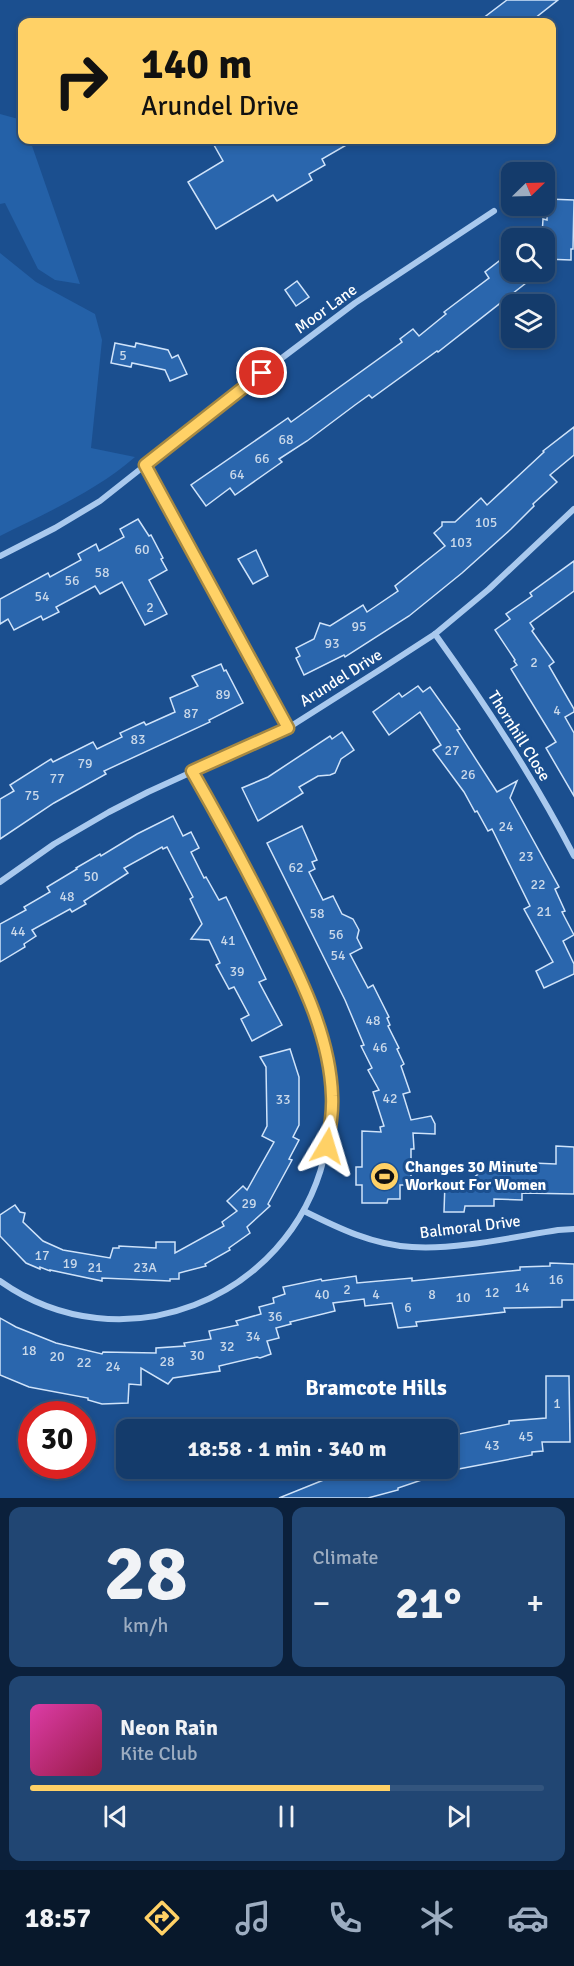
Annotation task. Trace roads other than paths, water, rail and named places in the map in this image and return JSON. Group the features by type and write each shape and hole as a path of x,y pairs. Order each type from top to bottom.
{"street":[{"name":"Moor Lane","path":"0,556 92,506 355,303 494,211"},
{"path":"145,465 288,728"},
{"name":"Arundel Drive","path":"0,882 54,844 148,792 288,728 435,634 489,589 574,509"},
{"name":"Thornhill Close","path":"435,634 483,701 574,856"},
{"path":"0,1281 26,1297 77,1314 128,1320 181,1311 202,1303 250,1275 268,1259 304,1211 314,1193 331,1123 332,1096 322,1038 315,1013 289,954 248,872 192,771"},
{"name":"Balmoral Drive","path":"304,1211 356,1236 413,1248 463,1244 574,1229"}],"place":[{"name":"Changes 30 Minute Workout For Women","path":"384,1176"}],"district":[{"name":"Bramcote Hills","path":"376,1387"}]}
